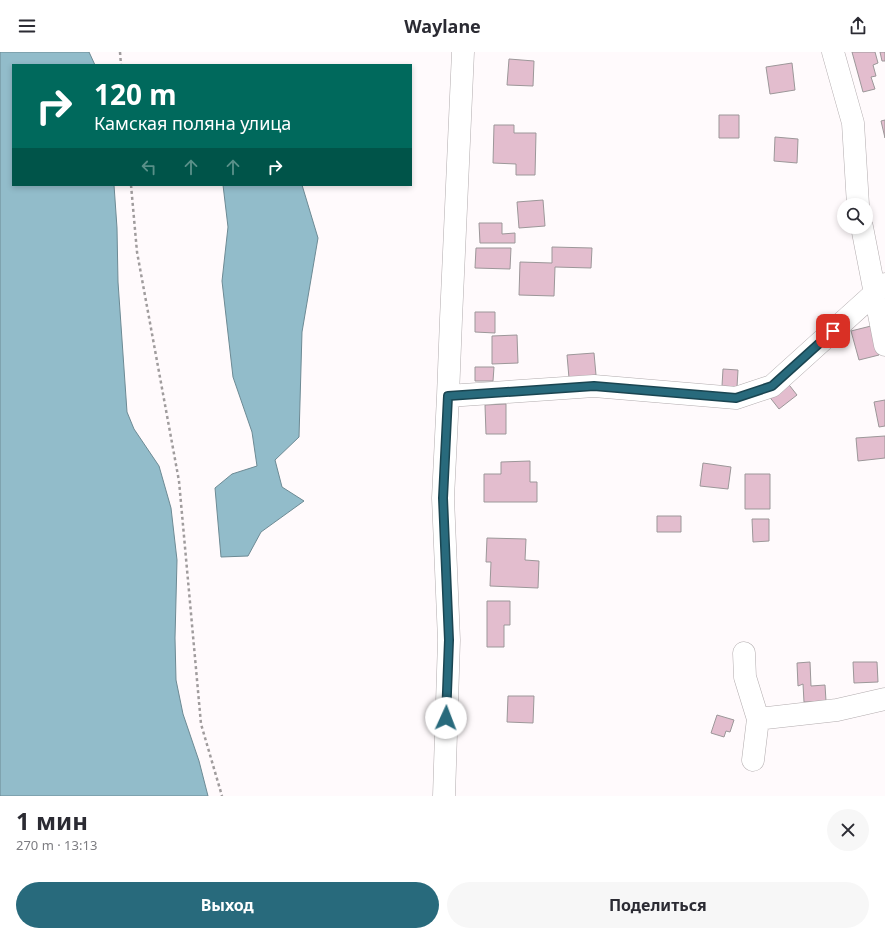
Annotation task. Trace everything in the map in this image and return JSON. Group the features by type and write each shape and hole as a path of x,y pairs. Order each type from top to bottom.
{"street":[{"path":"444,796 449,640 443,498 463,52"},
{"path":"833,52 853,123 858,198"},
{"path":"864,234 880,290 885,345"},
{"path":"448,396 594,386 736,398 772,386 880,290"},
{"path":"744,653 745,677 758,719 753,760"},
{"path":"758,719 837,710 885,699"}],"path":[{"path":"120,52 121,64"},
{"path":"131,186 137,252 180,481 201,724 222,796"}],"water":[{"path":"0,52 89,52 95,64 12,64 12,186 114,186 117,228 118,282 127,412 134,429 159,466 171,508 177,560 175,638 176,680 183,714 199,761 208,796 0,796"},
{"path":"223,186 302,186 318,238 302,332 299,437 275,460 282,487 304,501 261,532 248,556 221,557 215,488 232,474 257,466 252,432 233,377 222,281 228,227"}],"building":[{"path":"852,52 875,52 878,63 873,65 876,76 871,77 875,89 863,92"},
{"path":"880,52 885,52 885,61 882,61"},
{"path":"509,59 534,61 533,86 507,85"},
{"path":"792,63 795,90 770,94 766,67"},
{"path":"719,115 739,115 739,138 719,138"},
{"path":"885,120 885,138 881,121"},
{"path":"494,125 514,125 514,133 536,133 535,175 516,175 516,164 493,163"},
{"path":"775,137 798,139 797,163 774,161"},
{"path":"543,200 545,226 519,228 517,202"},
{"path":"479,223 502,223 502,234 515,233 515,243 480,243"},
{"path":"552,247 592,248 591,268 555,267 554,296 519,295 520,262 552,263"},
{"path":"476,248 511,248 510,269 475,268"},
{"path":"475,312 495,312 495,333 475,332"},
{"path":"871,326 879,355 859,360 851,331"},
{"path":"517,335 518,363 492,364 492,336"},
{"path":"594,353 596,375 569,378 567,355"},
{"path":"475,367 494,367 493,381 475,381"},
{"path":"723,369 738,370 737,387 722,386"},
{"path":"786,381 797,395 779,409 768,395"},
{"path":"885,400 885,426 879,427 874,402"},
{"path":"506,404 506,434 486,434 485,405"},
{"path":"885,436 885,458 858,461 856,438"},
{"path":"530,461 530,482 537,482 537,502 484,502 484,474 501,474 501,462"},
{"path":"703,463 731,467 728,489 700,486"},
{"path":"745,474 770,474 770,509 745,509"},
{"path":"657,516 681,516 681,532 657,532"},
{"path":"752,519 769,519 769,541 753,542"},
{"path":"487,538 526,539 525,560 539,561 538,588 490,586 491,562 486,562"},
{"path":"487,601 510,601 510,625 504,625 504,647 487,647"},
{"path":"810,662 811,686 825,685 826,701 804,702 803,684 798,686 797,663"},
{"path":"853,662 877,662 878,682 854,683"},
{"path":"508,696 534,696 533,723 507,722"},
{"path":"717,715 734,720 730,732 726,731 724,737 711,733"}],"route":[{"path":"446,718 449,640 443,498 448,396 594,386 736,398 772,386 833,331"}]}
